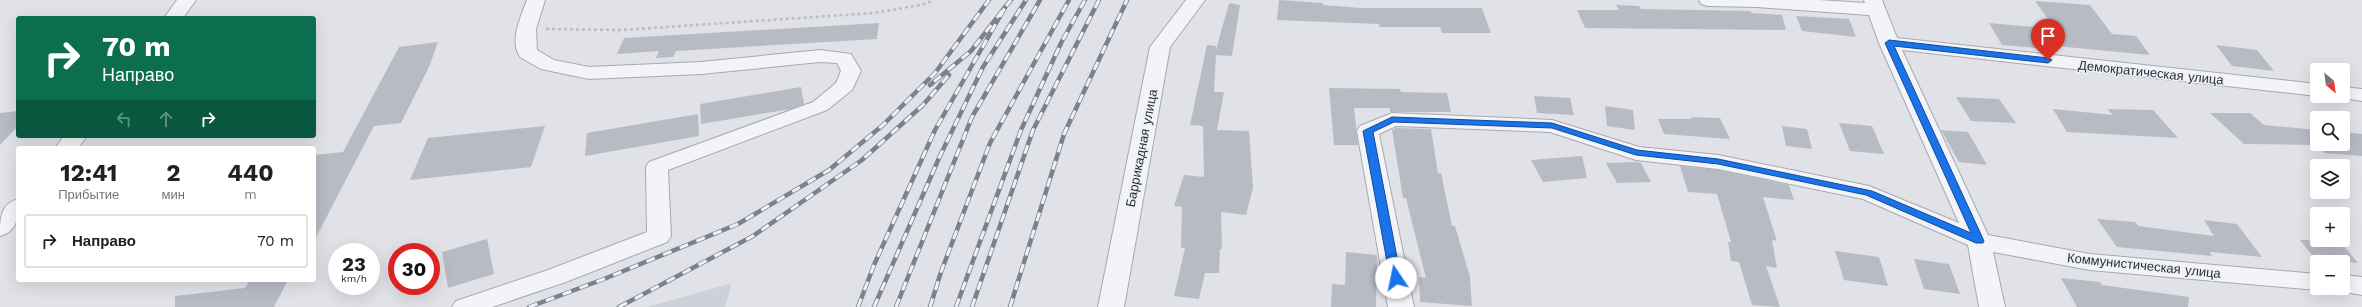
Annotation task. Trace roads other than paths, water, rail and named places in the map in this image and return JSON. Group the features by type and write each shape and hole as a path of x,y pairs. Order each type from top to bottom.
{"street":[{"path":"175,16 188,0"},
{"path":"465,307 557,276 659,236 657,167 738,135 777,123 820,106 845,86 851,71 844,58 820,56 701,68 588,72 548,65 528,53 526,29 536,0"},
{"name":"Баррикадная улица","path":"1111,307 1160,47 1196,0"},
{"path":"1708,0 1876,5 1889,43 1979,241 1992,307"},
{"name":"Демократическая улица","path":"1889,43 2310,89"},
{"path":"2350,94 2362,95"},
{"name":"Коммунистическая улица","path":"1401,307 1368,131 1392,119 1552,126 1636,153 1718,162 1869,193 1979,241 2090,262 2310,281"},
{"path":"68,146 74,138"},
{"path":"0,228 16,208"},
{"path":"2350,285 2362,286"}],"railway":[{"path":"529,307 604,279 738,224 829,170 883,125 935,73 989,0"},
{"path":"1006,6 1011,0"},
{"path":"874,307 939,158 983,67 1026,0"},
{"path":"896,307 972,117 1040,0"},
{"path":"930,307 941,272 990,143 1069,0"},
{"path":"956,307 1021,130 1061,43 1085,0"},
{"path":"972,307 1033,130 1099,0"},
{"path":"1010,307 1064,134 1127,0"},
{"path":"858,307 874,265 935,130 1006,6"},
{"path":"930,85 971,51 1006,6"},
{"path":"619,307 753,236 862,160 923,105 949,75"}]}
